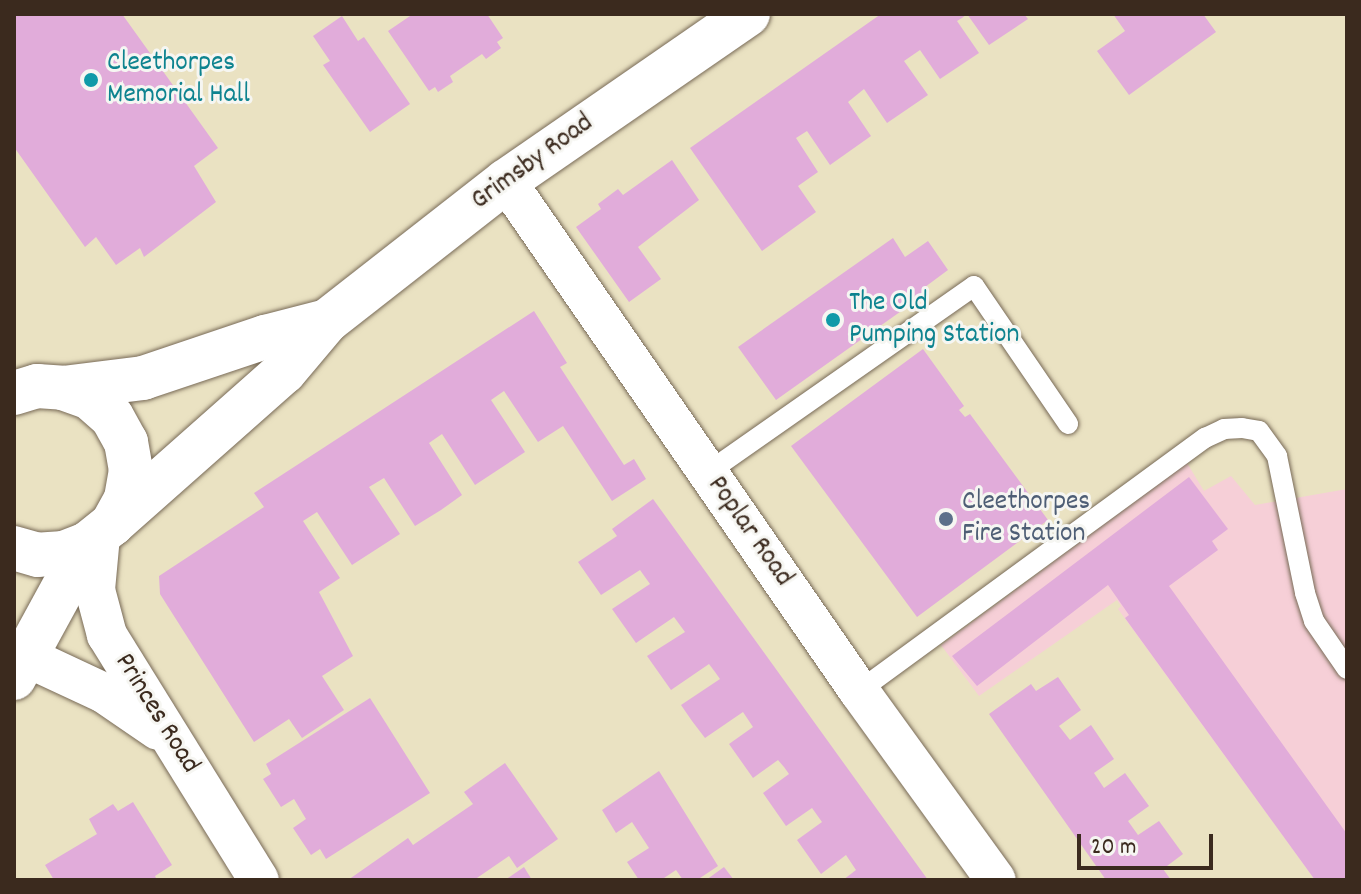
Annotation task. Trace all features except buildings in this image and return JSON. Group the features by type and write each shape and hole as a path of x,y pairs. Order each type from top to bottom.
{"main road":[{"name":"Grimsby Road","path":"100,535 284,372 327,321 506,181 748,14"},
{"name":"Grimsby Road","path":"32,382 143,378 265,337 327,321"},
{"path":"18,662 126,499 131,470 126,442 112,417 101,407 90,398 32,382"},
{"path":"14,548 38,555 64,553 100,535"}],"street":[{"name":"Poplar Road","path":"506,181 859,691 996,880"},
{"name":"Princes Road","path":"100,535 95,590 107,635 259,880"},
{"path":"18,662 104,693 172,739"}],"lane":[{"path":"707,473 974,286 1068,424"},
{"path":"859,691 1205,438 1233,429 1259,431 1272,444 1309,607 1314,621 1347,669"}],"shaded area":[{"path":"1187,463 1204,491 1231,476 1255,505 1347,489 1347,880 1315,880 1118,609 1121,606 1117,600 979,696 941,645"}],"place":[{"name":"Cleethorpes Memorial Hall","path":"91,80"},
{"name":"The Old Pumping Station","path":"833,320"},
{"name":"Cleethorpes Fire Station","path":"946,519"}]}
